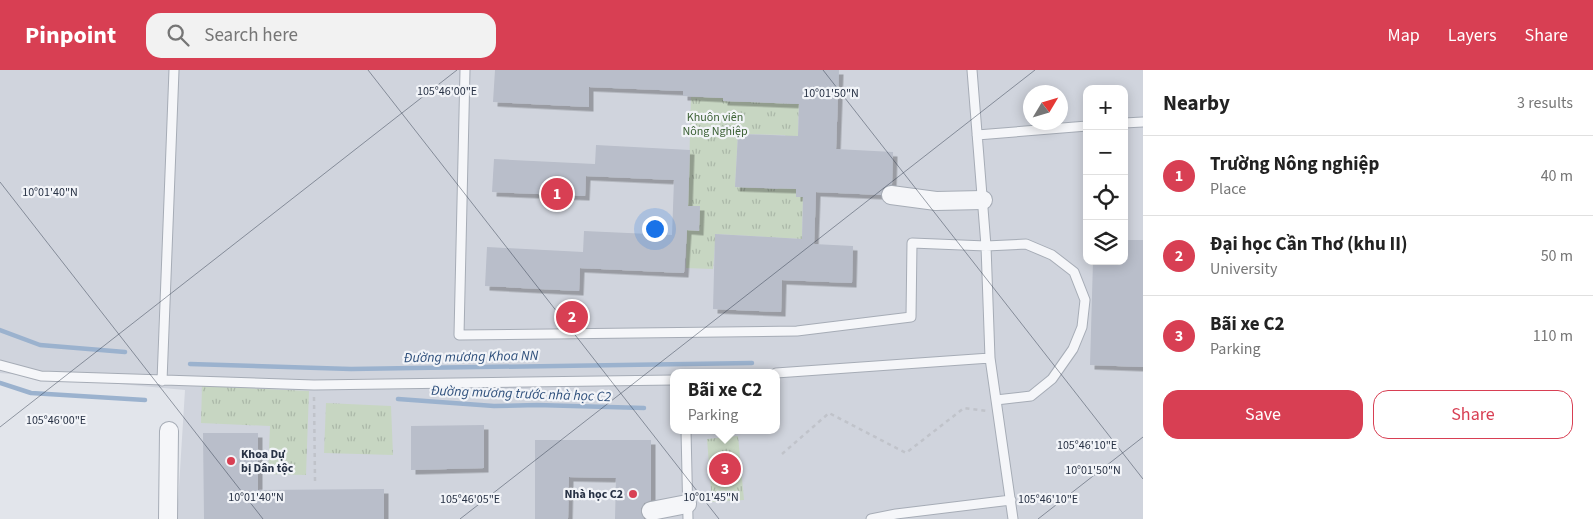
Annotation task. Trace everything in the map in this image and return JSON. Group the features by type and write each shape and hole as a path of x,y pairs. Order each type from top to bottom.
{"street":[{"path":"891,195 936,200 983,200"},
{"path":"168,519 169,431"},
{"path":"651,511 687,512"}],"lane":[{"path":"162,380 174,70"},
{"path":"465,70 458,335 797,331 912,317 912,243 986,246 1026,244 1052,255 1074,272 1085,300 1082,327 1076,342 1052,379 1031,396 996,400"},
{"path":"972,70 986,246 990,358 1013,519"},
{"path":"1128,123 1143,122"},
{"path":"977,135 1083,126"},
{"path":"780,373 990,358"},
{"path":"0,365 41,376 314,385 670,380"},
{"path":"686,434 687,512"},
{"path":"871,519 896,514 1011,500"}],"path":[{"path":"314,385 315,481"},
{"path":"782,454 829,413 906,453 964,408 998,412"}],"shaded area":[{"path":"0,70 1143,70 1143,519 177,519 185,390 0,373"}],"green space":[{"name":"Khuôn viên Nông Nghiệp","path":"691,97 723,98 724,101 799,104 797,163 785,135 738,134 735,187 777,189 796,184 796,197 803,197 802,239 716,234 713,269 686,268 687,230 699,230 700,206 688,206"},
{"path":"202,386 309,391 306,475 268,474 270,426 201,423"},
{"path":"326,403 391,406 393,455 324,453"},
{"path":"738,436 744,500 712,502 707,439"}],"building":[{"path":"495,70 839,70 836,149 893,152 892,184 883,188 881,195 816,192 814,244 853,246 852,283 782,280 781,312 713,309 715,234 802,239 803,197 796,197 796,189 735,187 738,134 798,136 799,104 723,101 723,98 683,96 683,91 589,87 589,107 493,102"},
{"path":"596,145 690,150 688,206 700,206 699,231 687,230 684,273 580,268 579,291 485,286 487,247 583,252 584,231 672,235 674,180 586,176 585,196 492,192 494,159 595,164"},
{"path":"1128,240 1143,240 1143,367 1090,365 1093,265 1128,265"},
{"path":"484,425 484,468 411,470 411,426"},
{"name":"Khoa Dự bị Dân tộc","path":"203,433 258,433 258,490 384,489 384,519 204,519"},
{"name":"Nhà học C2","path":"535,440 651,440 651,500 644,503 641,508 644,519 615,519 616,478 569,477 568,519 535,519"}],"waterway":[{"path":"0,330 40,345 125,352"},
{"name":"Đường mương Khoa NN","path":"190,364 351,369 752,363"},
{"path":"0,383 31,393 145,400"},
{"name":"Đường mương trước nhà học C2","path":"398,399 494,406 537,405 644,408"}],"place":[{"name":"Trường Nông nghiệp","path":"557,194"},
{"name":"Đại học Cần Thơ (khu II)","path":"572,317"},
{"name":"Khoa Dự bị Dân tộc","path":"231,461"},
{"name":"Bãi xe C2","path":"725,469"},
{"name":"Nhà học C2","path":"633,494"}]}
